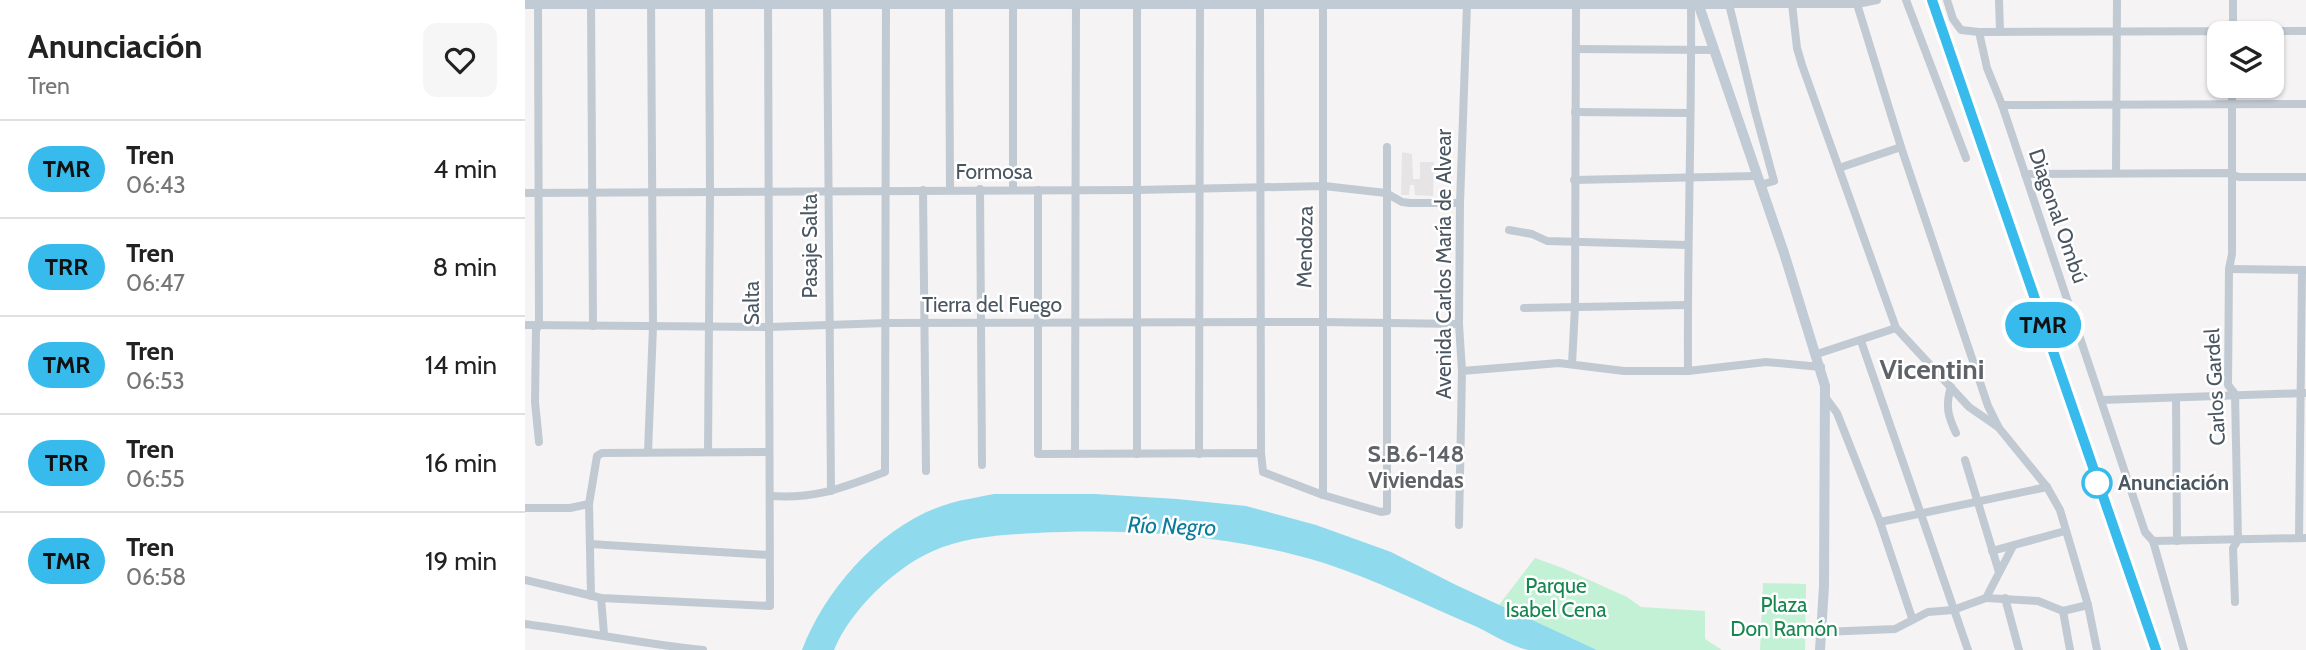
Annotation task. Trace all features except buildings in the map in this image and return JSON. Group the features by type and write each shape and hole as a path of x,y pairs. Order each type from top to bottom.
{"street":[{"path":"525,4 1323,1 1467,4 1857,4 1877,0"},
{"path":"1906,0 1966,158"},
{"path":"1947,0 1953,19 1961,30 2207,32"},
{"path":"1999,0 2000,31"},
{"path":"2116,0 2116,173"},
{"path":"2233,0 2233,21"},
{"name":"Mendoza","path":"1323,1 1323,495"},
{"path":"538,2 539,325 536,330 535,402 539,442"},
{"path":"591,2 593,326"},
{"path":"648,452 653,327 651,2"},
{"path":"708,452 709,2"},
{"name":"Salta","path":"601,598 770,606 768,2"},
{"name":"Pasaje Salta","path":"827,2 831,491"},
{"path":"770,496 800,498 831,491 885,472 886,2"},
{"path":"949,2 950,190"},
{"path":"1013,2 1013,190"},
{"path":"1075,454 1076,2"},
{"path":"1137,2 1137,454"},
{"path":"1199,454 1200,2"},
{"path":"1260,2 1263,472 1323,495 1372,510 1387,511 1387,147"},
{"path":"1574,180 1690,178 1774,181 1728,2"},
{"path":"1572,364 1575,307 1576,3"},
{"path":"1688,371 1687,245 1694,3"},
{"path":"1694,3 1737,118 1821,368 1826,398 1823,632 1820,650"},
{"name":"Avenida Carlos María de Alvear","path":"1459,525 1462,371 1459,324 1460,203 1467,4"},
{"path":"1792,4 1797,48 1896,328 1969,407 1999,428"},
{"path":"1857,4 1901,147 1989,405 1999,428 2047,487 2060,510 2088,605 2097,650"},
{"path":"2284,31 2306,31"},
{"name":"Diagonal Ombú","path":"1979,32 1987,68 2002,105 2145,532 2153,541 2184,650"},
{"path":"1577,49 1713,50"},
{"name":"Carlos Gardel","path":"2232,98 2232,254 2229,269 2228,385 2235,394 2238,540 2233,548 2235,602"},
{"path":"2002,105 2306,104"},
{"path":"1737,118 1755,111"},
{"path":"1575,112 1690,113"},
{"path":"1839,168 1901,147"},
{"path":"1749,153 1765,148"},
{"path":"2025,174 2227,173 2239,177 2306,177"},
{"name":"Formosa","path":"525,193 1137,190 1324,186 1386,193 1402,202 1460,203"},
{"path":"923,190 926,471"},
{"path":"980,190 982,465"},
{"path":"1038,190 1038,454 1261,453"},
{"path":"1509,230 1548,240 1687,245"},
{"path":"2153,541 2302,538 2304,270 2229,269"},
{"path":"1524,308 1687,305"},
{"name":"Tierra del Fuego","path":"525,325 769,327 886,323 1459,324"},
{"path":"1817,354 1896,328"},
{"path":"1861,341 1968,650"},
{"path":"1462,371 1572,364 1624,371 1688,371 1766,362 1821,368"},
{"path":"1951,387 1947,413 1956,433"},
{"path":"2102,400 2302,393"},
{"path":"1826,398 1837,413 1880,522 1912,618"},
{"path":"2176,398 2177,541"},
{"path":"591,596 589,504 597,456 602,453 648,452 769,453"},
{"path":"1965,460 1999,572"},
{"path":"1880,522 2047,487"},
{"path":"525,508 570,508 589,504"},
{"path":"1992,551 2065,531"},
{"path":"590,544 769,555"},
{"path":"1986,598 2013,546"},
{"path":"525,580 601,598 604,634"},
{"path":"1823,632 1895,629 1928,612 1953,610 1986,598 2038,601 2063,611 2088,605"},
{"path":"2005,598 2019,650"},
{"path":"2063,611 2070,650"},
{"path":"525,624 604,634 640,643 703,650"}],"shaded area":[{"path":"1402,152 1412,154 1413,179 1420,179 1420,162 1434,162 1433,196 1415,195 1414,185 1410,185 1409,195 1401,195"}],"green space":[{"name":"Parque Isabel Cena","path":"1535,558 1627,597 1641,607 1705,611 1705,639 1722,650 1597,650 1499,605"},
{"name":"Plaza Don Ramón","path":"1763,583 1806,584 1805,650 1760,650"}],"water":[{"name":"Río Negro","path":"994,494 1095,494 1246,506 1316,525 1391,552 1597,650 1521,648 1363,577 1289,553 1181,536 1072,532 970,540 933,551 903,568 875,592 851,620 834,650 802,650 826,603 860,560 881,541 926,512 951,503"}],"railway":[{"path":"1932,0 2156,650"}],"train":[{"name":"TMR","path":"1932,0 2156,650"}],"place":[{"name":"Anunciación","path":"2097,483"}],"district":[{"name":"Vicentini","path":"1932,369"},
{"name":"S.B.6-148 Viviendas","path":"1416,467"}]}
